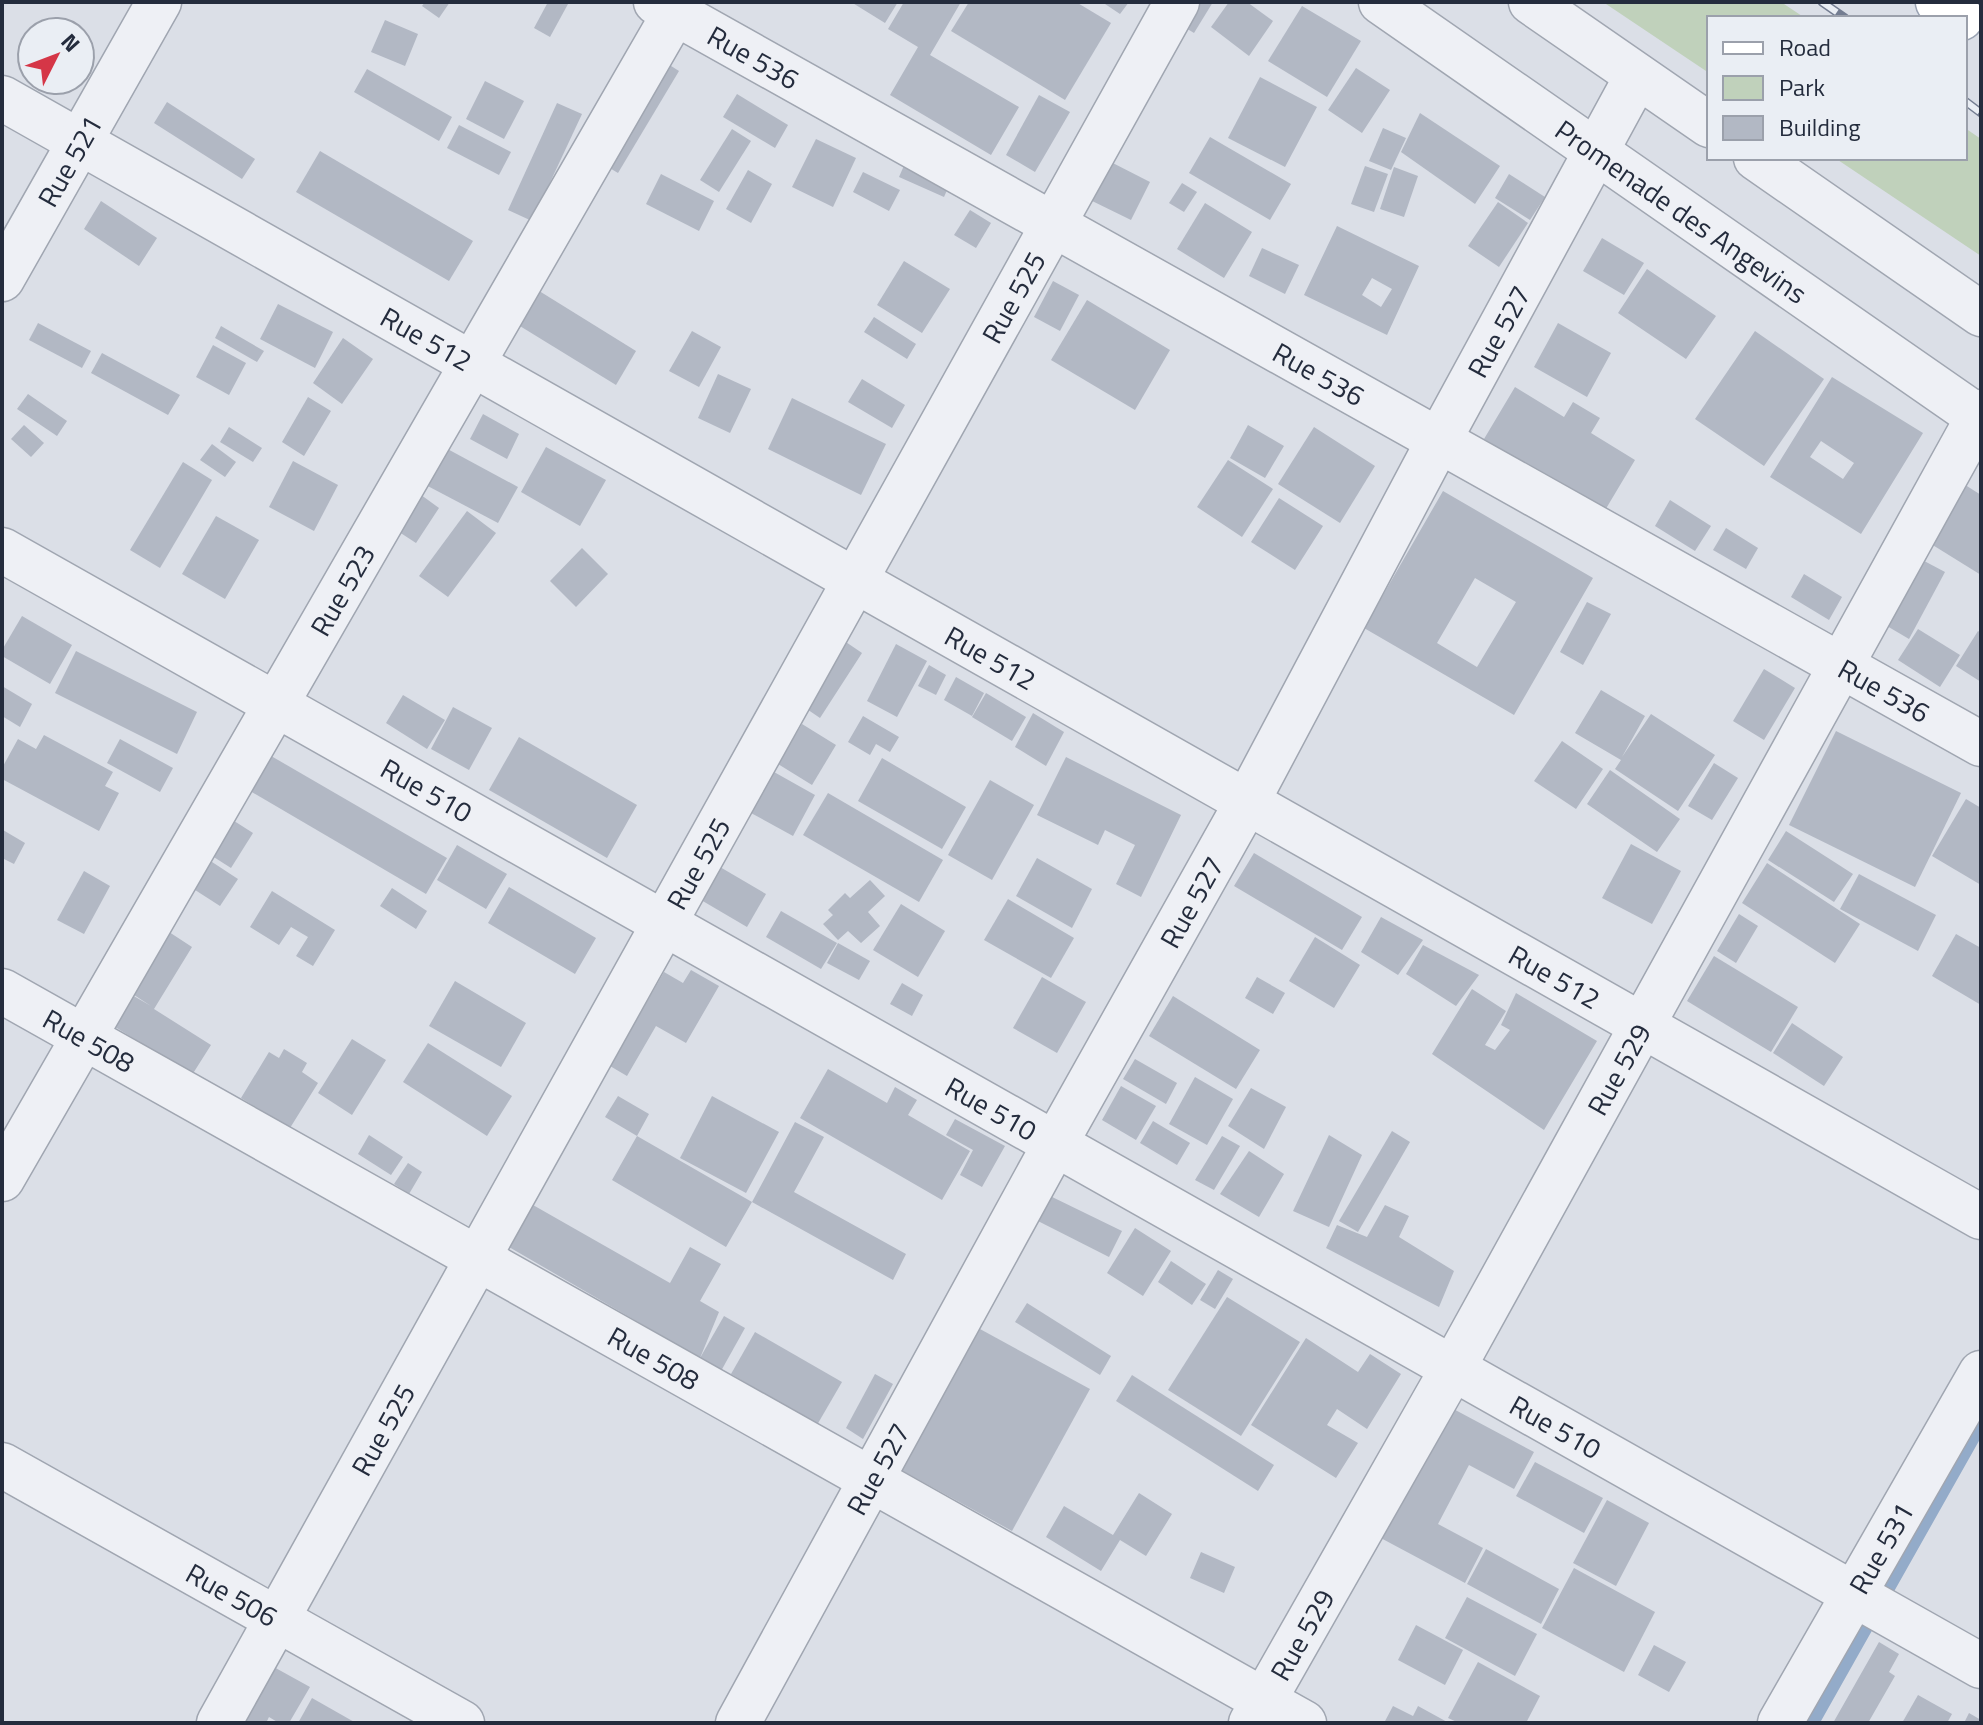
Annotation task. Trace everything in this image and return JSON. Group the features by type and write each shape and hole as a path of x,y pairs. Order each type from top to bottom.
{"main road":[{"path":"1938,2 1959,16"}],"street":[{"name":"Rue 521","path":"2,279 159,2"},
{"name":"Rue 525","path":"219,1723 1177,2"},
{"name":"Promenade des Angevins","path":"1381,2 1980,416"},
{"path":"1531,2 1707,124"},
{"name":"Rue 536","path":"671,6 1981,744"},
{"name":"Rue 523","path":"2,1179 472,364 671,6"},
{"name":"Rue 527","path":"738,1723 1055,1144 1247,802 1637,76"},
{"name":"Rue 512","path":"2,98 1981,1217"},
{"path":"1759,160 1981,314"},
{"name":"Rue 529","path":"1258,1712 1453,1368 1980,416"},
{"name":"Rue 510","path":"2,550 1981,1666"},
{"name":"Rue 508","path":"2,991 870,1479 1258,1712 1304,1723"},
{"name":"Rue 531","path":"1780,1723 1981,1373"},
{"name":"Rue 506","path":"2,1465 462,1723"}],"green space":[{"path":"1603,2 1781,2 1802,16 1707,16 1707,72"},
{"path":"1967,129 1981,139 1981,256 1838,160 1967,160"}],"building":[{"path":"425,2 450,2 439,18 422,6"},
{"path":"548,2 568,4 550,37 534,28"},
{"path":"851,2 898,2 885,23"},
{"path":"904,2 961,2 930,55 1019,107 991,155 890,95 918,47 888,29"},
{"path":"969,2 1076,2 1111,23 1065,100 951,31"},
{"path":"1102,2 1129,2 1120,14"},
{"path":"1188,2 1213,2 1194,33 1176,22"},
{"path":"1229,2 1247,2 1273,21 1249,56 1211,27"},
{"path":"1302,6 1361,41 1327,97 1268,61"},
{"path":"385,20 418,34 405,66 371,52"},
{"path":"660,59 679,71 618,173 598,161"},
{"path":"1356,68 1390,90 1362,133 1328,110"},
{"path":"367,69 452,117 439,141 354,92"},
{"path":"1260,77 1317,107 1285,167 1228,138"},
{"path":"485,81 524,101 504,139 466,119"},
{"path":"737,94 788,125 775,148 723,117"},
{"path":"1039,95 1070,112 1035,172 1006,155"},
{"path":"167,102 255,159 242,179 154,123"},
{"path":"557,103 582,114 532,221 508,210"},
{"path":"1420,113 1500,166 1475,204 1401,152"},
{"path":"459,125 511,152 499,175 447,148"},
{"path":"1383,128 1406,138 1391,170 1369,161"},
{"path":"732,129 751,141 719,192 700,180"},
{"path":"1210,137 1291,184 1270,220 1189,173"},
{"path":"816,139 856,158 833,207 792,187"},
{"path":"320,151 473,241 449,281 296,192"},
{"path":"909,154 954,174 944,197 899,177"},
{"path":"1103,158 1150,182 1131,220 1084,197"},
{"path":"1365,166 1388,174 1374,212 1351,204"},
{"path":"1394,167 1418,176 1404,217 1380,209"},
{"path":"748,170 772,184 751,223 726,209"},
{"path":"863,172 900,190 889,211 853,192"},
{"path":"661,174 714,201 699,231 646,204"},
{"path":"1509,174 1545,197 1530,220 1495,198"},
{"path":"1182,183 1197,192 1184,212 1169,203"},
{"path":"101,201 157,238 139,266 84,229"},
{"path":"1498,202 1528,223 1499,267 1468,246"},
{"path":"1205,203 1252,232 1224,278 1177,249"},
{"path":"970,210 991,223 976,248 954,235"},
{"path":"1337,226 1419,266 1387,335 1304,295","holes":["1372,278 1392,289 1381,307 1362,295"]},
{"path":"1602,238 1644,263 1624,295 1583,271"},
{"path":"1262,248 1299,265 1285,294 1249,276"},
{"path":"904,261 950,289 922,333 877,305"},
{"path":"1647,269 1716,316 1686,359 1618,313"},
{"path":"1053,281 1079,295 1060,331 1034,317"},
{"path":"536,289 636,351 616,385 515,323"},
{"path":"1087,300 1170,350 1135,410 1051,360"},
{"path":"278,304 333,332 315,368 260,339"},
{"path":"874,317 916,344 907,359 864,332"},
{"path":"38,323 91,351 82,368 29,340"},
{"path":"1558,323 1611,353 1587,397 1534,367"},
{"path":"221,326 264,351 257,362 215,338"},
{"path":"692,331 721,347 699,387 669,371"},
{"path":"1755,331 1824,379 1764,466 1695,419"},
{"path":"343,338 373,359 342,404 313,383"},
{"path":"213,345 246,363 229,395 196,377"},
{"path":"102,353 180,395 168,415 91,373"},
{"path":"718,374 751,389 730,433 698,418"},
{"path":"1832,377 1923,433 1861,534 1770,477","holes":["1821,441 1854,463 1843,479 1810,457"]},
{"path":"862,379 905,405 892,428 848,402"},
{"path":"1515,387 1564,417 1573,402 1600,418 1591,433 1635,460 1604,512 1484,439"},
{"path":"28,394 67,421 57,436 17,409"},
{"path":"308,397 331,411 304,456 282,442"},
{"path":"792,398 886,444 861,495 768,449"},
{"path":"483,414 519,434 507,459 470,439"},
{"path":"24,425 44,443 31,457 11,439"},
{"path":"1248,425 1284,446 1265,478 1230,458"},
{"path":"229,427 262,448 253,462 220,442"},
{"path":"1314,427 1375,466 1340,523 1278,484"},
{"path":"212,444 236,462 225,477 200,460"},
{"path":"442,446 518,487 498,523 422,483"},
{"path":"546,447 606,480 580,526 521,492"},
{"path":"1228,460 1273,489 1242,537 1197,507"},
{"path":"293,461 338,485 314,531 269,507"},
{"path":"183,462 212,480 160,568 130,550"},
{"path":"1959,481 1981,495 1981,575 1923,539"},
{"path":"1443,491 1593,578 1514,715 1364,628","holes":["1475,578 1516,602 1477,667 1437,643"]},
{"path":"417,492 439,508 416,543 393,528"},
{"path":"1279,498 1323,526 1295,570 1251,542"},
{"path":"1670,500 1711,526 1695,551 1655,526"},
{"path":"467,511 496,533 448,597 419,576"},
{"path":"216,516 259,540 225,599 182,574"},
{"path":"1726,528 1758,548 1746,569 1713,550"},
{"path":"582,548 608,574 576,607 550,581"},
{"path":"1911,554 1945,572 1909,639 1887,626"},
{"path":"1804,574 1842,597 1829,620 1791,597"},
{"path":"1587,602 1611,614 1583,665 1560,652"},
{"path":"22,616 72,645 50,684 2,656 2,650"},
{"path":"1918,629 1960,655 1940,687 1898,660"},
{"path":"1978,631 1981,633 1981,682 1956,666"},
{"path":"840,638 862,653 820,718 798,703"},
{"path":"896,644 927,661 897,717 867,701"},
{"path":"76,651 197,712 177,754 55,693"},
{"path":"929,665 946,675 936,695 918,686"},
{"path":"1764,669 1795,688 1764,740 1733,721"},
{"path":"956,677 984,693 972,716 944,700"},
{"path":"2,686 32,704 20,727 2,716"},
{"path":"1601,690 1645,716 1622,757 1651,714 1715,755 1678,811 1615,769 1621,760 1575,733"},
{"path":"986,693 1026,717 1012,741 972,717"},
{"path":"403,695 445,720 427,749 386,723"},
{"path":"453,707 492,728 469,770 431,749"},
{"path":"1033,713 1064,732 1046,766 1015,747"},
{"path":"863,716 899,737 890,752 876,744 870,755 848,742"},
{"path":"802,724 836,745 812,785 778,764"},
{"path":"1836,731 1961,793 1915,887 1789,825"},
{"path":"44,735 113,772 105,786 119,793 99,831 2,779 2,768 18,739 36,749"},
{"path":"519,737 637,805 607,858 489,790"},
{"path":"120,739 173,768 160,792 107,763"},
{"path":"1562,741 1603,769 1576,809 1534,781"},
{"path":"266,753 447,858 426,894 245,788"},
{"path":"1066,757 1181,815 1141,897 1116,884 1135,845 1105,830 1098,845 1037,815"},
{"path":"882,758 966,807 942,849 858,801"},
{"path":"1714,763 1738,778 1712,820 1688,806"},
{"path":"1610,770 1680,819 1657,852 1587,804"},
{"path":"774,772 815,795 793,836 751,813"},
{"path":"990,780 1034,805 992,880 948,855"},
{"path":"828,793 943,860 919,902 803,835"},
{"path":"1966,799 1981,808 1981,885 1932,856"},
{"path":"231,819 253,833 231,868 209,854"},
{"path":"3,830 25,843 14,864 2,858"},
{"path":"1786,831 1853,874 1834,902 1768,860"},
{"path":"1631,844 1681,871 1652,924 1602,898"},
{"path":"457,845 507,874 486,909 437,880"},
{"path":"1254,853 1362,917 1342,950 1234,886"},
{"path":"1037,858 1092,889 1072,928 1016,896"},
{"path":"209,860 238,879 220,906 192,888"},
{"path":"1767,863 1860,924 1835,963 1742,903"},
{"path":"720,867 766,894 747,927 701,900"},
{"path":"84,871 110,886 84,934 57,920"},
{"path":"1859,874 1936,915 1918,951 1840,909"},
{"path":"870,880 885,896 868,912 880,926 861,943 848,931 838,940 823,924 833,915 828,910 845,893 850,898"},
{"path":"509,887 596,938 575,974 488,923"},
{"path":"392,888 427,911 416,929 380,906"},
{"path":"272,891 335,930 313,966 296,956 308,937 291,927 279,945 250,927"},
{"path":"1008,899 1074,938 1051,978 984,940"},
{"path":"901,904 945,931 918,977 873,950"},
{"path":"781,911 837,943 821,969 766,937"},
{"path":"1739,914 1758,926 1736,963 1717,951"},
{"path":"1381,917 1423,940 1398,975 1361,952"},
{"path":"166,930 192,947 154,1009 211,1045 192,1075 112,1025 132,995 151,1006 128,991"},
{"path":"1956,934 1981,948 1981,1005 1932,976"},
{"path":"1315,937 1360,965 1334,1008 1289,981"},
{"path":"838,943 870,961 859,980 827,963"},
{"path":"1423,945 1479,975 1456,1006 1406,974"},
{"path":"1714,956 1798,1007 1771,1052 1687,1001"},
{"path":"691,970 719,986 686,1043 656,1026 627,1076 610,1066 664,972 683,983"},
{"path":"1042,977 1086,1002 1057,1053 1013,1028"},
{"path":"1257,977 1285,993 1273,1014 1245,998"},
{"path":"455,981 526,1023 501,1067 429,1026"},
{"path":"902,983 923,995 912,1016 890,1004"},
{"path":"1472,989 1506,1011 1485,1045 1495,1050 1510,1030 1501,1025 1516,993 1597,1041 1544,1130 1432,1054"},
{"path":"1173,996 1260,1050 1236,1089 1149,1036"},
{"path":"1792,1023 1843,1057 1824,1086 1773,1053"},
{"path":"352,1039 386,1060 352,1115 318,1093"},
{"path":"428,1043 512,1096 487,1136 403,1082"},
{"path":"284,1049 307,1063 302,1072 318,1083 290,1128 241,1098 269,1052 279,1058"},
{"path":"1135,1059 1177,1083 1166,1104 1123,1079"},
{"path":"828,1069 887,1103 895,1087 917,1100 908,1115 970,1151 942,1200 800,1118"},
{"path":"1195,1077 1233,1099 1207,1145 1169,1124"},
{"path":"1121,1086 1156,1106 1136,1140 1102,1120"},
{"path":"1251,1088 1286,1107 1264,1149 1228,1126"},
{"path":"618,1096 649,1114 637,1136 605,1117"},
{"path":"712,1096 779,1132 746,1193 680,1158"},
{"path":"955,1119 1005,1146 982,1187 960,1175 973,1150 946,1135"},
{"path":"1153,1121 1190,1143 1177,1165 1140,1143"},
{"path":"795,1122 824,1137 794,1192 906,1254 893,1280 752,1202"},
{"path":"1392,1131 1410,1142 1358,1232 1339,1221"},
{"path":"369,1135 403,1157 391,1175 358,1154"},
{"path":"1329,1135 1362,1155 1329,1227 1293,1211"},
{"path":"637,1136 752,1202 726,1247 612,1180"},
{"path":"1222,1136 1240,1146 1214,1190 1195,1180"},
{"path":"1249,1151 1284,1174 1259,1217 1220,1194"},
{"path":"408,1163 422,1172 409,1194 394,1184"},
{"path":"1046,1194 1122,1231 1109,1257 1034,1219"},
{"path":"533,1205 670,1283 690,1247 721,1264 700,1301 719,1312 700,1358 509,1247"},
{"path":"1385,1205 1409,1216 1399,1237 1454,1271 1439,1307 1326,1248 1337,1225 1367,1237"},
{"path":"1135,1228 1171,1251 1143,1296 1107,1273"},
{"path":"1171,1261 1206,1284 1192,1305 1158,1282"},
{"path":"1218,1270 1233,1279 1215,1309 1200,1300"},
{"path":"1227,1297 1300,1342 1241,1436 1168,1390"},
{"path":"1027,1303 1111,1356 1100,1375 1015,1322"},
{"path":"724,1316 745,1328 721,1371 700,1358"},
{"path":"969,1323 1090,1389 1012,1531 892,1465"},
{"path":"755,1332 842,1382 817,1425 731,1374"},
{"path":"1306,1338 1358,1372 1370,1354 1401,1374 1367,1429 1337,1409 1327,1425 1358,1443 1336,1478 1251,1425"},
{"path":"875,1374 893,1384 863,1439 846,1428"},
{"path":"1132,1375 1274,1465 1258,1491 1116,1401"},
{"path":"1446,1405 1534,1452 1514,1489 1469,1465 1438,1524 1483,1548 1465,1583 1377,1536"},
{"path":"1535,1462 1603,1498 1584,1533 1516,1496"},
{"path":"1139,1493 1172,1514 1146,1556 1120,1540 1101,1571 1046,1537 1064,1506 1113,1535"},
{"path":"1607,1500 1649,1523 1616,1586 1573,1563"},
{"path":"1486,1549 1559,1589 1541,1624 1467,1584"},
{"path":"1201,1552 1235,1567 1224,1593 1190,1578"},
{"path":"1574,1568 1655,1612 1624,1672 1542,1628"},
{"path":"1467,1597 1537,1634 1515,1676 1445,1638"},
{"path":"1416,1625 1463,1650 1445,1685 1398,1660"},
{"path":"1879,1642 1899,1654 1889,1672 1895,1676 1868,1723 1833,1723"},
{"path":"1654,1645 1686,1662 1669,1692 1638,1675"},
{"path":"1478,1662 1540,1696 1526,1723 1459,1723 1448,1718"},
{"path":"272,1666 310,1687 289,1723 279,1723 269,1717 266,1723 241,1723"},
{"path":"1918,1695 1952,1714 1947,1723 1902,1723"},
{"path":"312,1698 356,1723 298,1723"},
{"path":"1393,1706 1413,1716 1418,1706 1449,1723 1384,1723"},
{"path":"1969,1713 1981,1720 1981,1723 1964,1723"}],"waterway":[{"path":"1813,1723 1981,1425"}],"railway":[{"path":"1822,2 1842,16"},
{"path":"1967,102 1981,113"}]}
